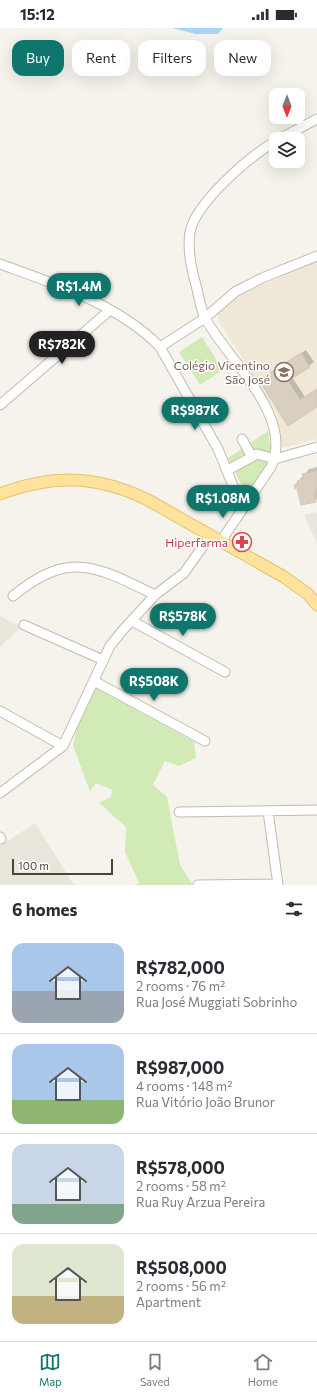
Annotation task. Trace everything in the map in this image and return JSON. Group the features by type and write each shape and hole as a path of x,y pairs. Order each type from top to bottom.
{"main road":[{"path":"0,494 34,483 66,479 95,482 137,495 291,581 308,594 317,605"}],"street":[{"path":"293,132 317,120"},
{"path":"0,793 63,746 103,660 113,642 155,596 184,573 216,538 242,508 266,476 275,459 274,426 266,405 205,318 191,262 190,240 192,225 202,208 251,157 269,145"},
{"path":"160,347 205,318 228,297 245,287 317,256"},
{"path":"0,264 59,286 110,310 129,322 160,347 218,449 228,470 242,508"},
{"path":"0,405 110,310"},
{"path":"242,439 252,457"},
{"path":"228,470 257,454 275,459 317,447"},
{"path":"13,596 29,583 48,572 79,567 101,569 155,596"},
{"path":"132,621 225,672"},
{"path":"24,625 103,660"},
{"path":"94,680 205,741"},
{"path":"0,711 63,746"},
{"path":"198,885 278,885 268,810"},
{"path":"179,812 317,810"}],"shaded area":[{"name":"Colégio Vicentino São José","path":"317,262 317,439 282,448 276,412 218,320 218,313 232,301 259,286"},
{"path":"317,512 317,544 304,515"},
{"path":"0,616 21,627 0,647"},
{"path":"35,823 74,885 0,885 0,846"}],"green space":[{"path":"202,337 223,370 200,385 179,352"},
{"path":"268,431 272,458 246,494 228,458"},
{"path":"96,688 194,742 196,758 179,766 165,761 153,785 167,797 180,865 193,885 135,885 139,883 125,852 126,827 99,803 111,797 112,790 96,783 90,792 73,745 77,728"}],"water":[{"path":"172,28 223,28 218,34 196,34"}],"building":[{"path":"301,353 310,367 288,381 300,400 317,389 317,407 288,426 259,380"},
{"path":"317,471 317,489 315,489 316,492 314,493 316,502 301,505 297,488 295,489 294,485 298,484 297,481 304,479 302,474"}],"place":[{"name":"Colégio Vicentino São José","path":"284,372"},
{"name":"Hiperfarma","path":"242,542"}]}
